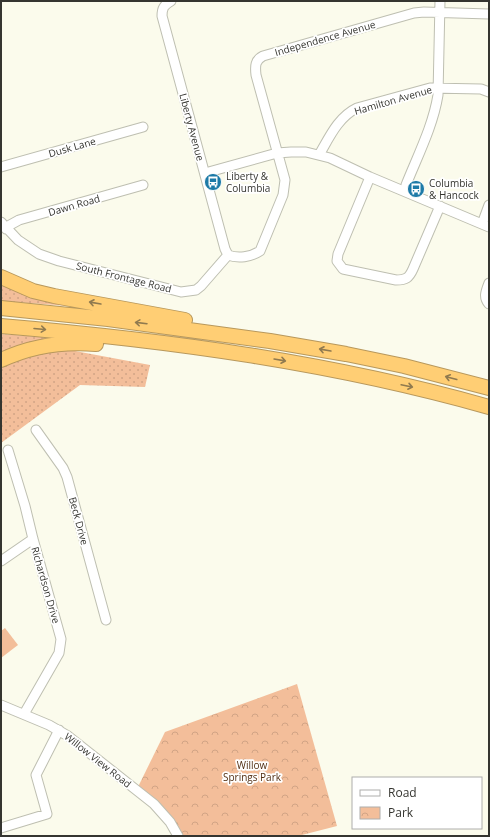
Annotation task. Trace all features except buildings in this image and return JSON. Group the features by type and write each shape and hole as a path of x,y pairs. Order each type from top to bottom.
{"highway":[{"path":"1,277 18,286 47,294 200,322 270,341"},
{"path":"1,308 108,319 270,341 375,360 489,388"},
{"path":"1,326 127,338 250,355 364,375 434,391 489,407"},
{"path":"1,360 30,349 66,343 250,355"}],"street":[{"name":"Liberty Avenue","path":"171,1 164,6 162,16 225,249 228,255"},
{"path":"405,191 436,106 438,87 440,1"},
{"name":"Independence Avenue","path":"278,153 256,75 255,66 258,58 414,13 489,14"},
{"name":"Hamilton Avenue","path":"319,156 339,123 350,111 357,108 415,91 438,87 481,89 489,92"},
{"name":"Dusk Lane","path":"1,167 143,127"},
{"path":"205,173 278,153 306,152 330,158 370,177 485,225 489,206"},
{"path":"228,255 237,258 248,256 256,253 262,248 283,195 285,186 285,180 278,153"},
{"path":"370,177 338,254 337,261 342,269 396,280 407,278 414,269 440,206"},
{"name":"Dawn Road","path":"4,225 10,225 19,220 143,185"},
{"name":"South Frontage Road","path":"4,225 18,240 39,254 59,261 181,292 196,290 228,255"},
{"path":"489,283 485,295 486,301 489,304"},
{"name":"Beck Drive","path":"36,430 63,468 67,477 106,620"},
{"name":"Richardson Drive","path":"8,450 25,506 61,639 59,653 24,714"},
{"path":"1,561 33,539"},
{"name":"Willow View Road","path":"1,706 24,714 59,730 68,736 154,804 170,822 178,836"},
{"path":"1,828 47,814 36,775 59,730"}],"green space":[{"path":"1,282 83,307 1,301"},
{"path":"1,334 55,338 1,355"},
{"path":"59,348 150,365 145,387 80,385 1,443 1,366"},
{"path":"5,628 18,645 1,658 1,631"},
{"name":"Willow Springs Park","path":"297,684 337,826 298,836 181,836 138,787 165,732"}],"place":[{"name":"Liberty & Columbia","path":"213,182"},
{"name":"Columbia & Hancock","path":"416,189"}]}
